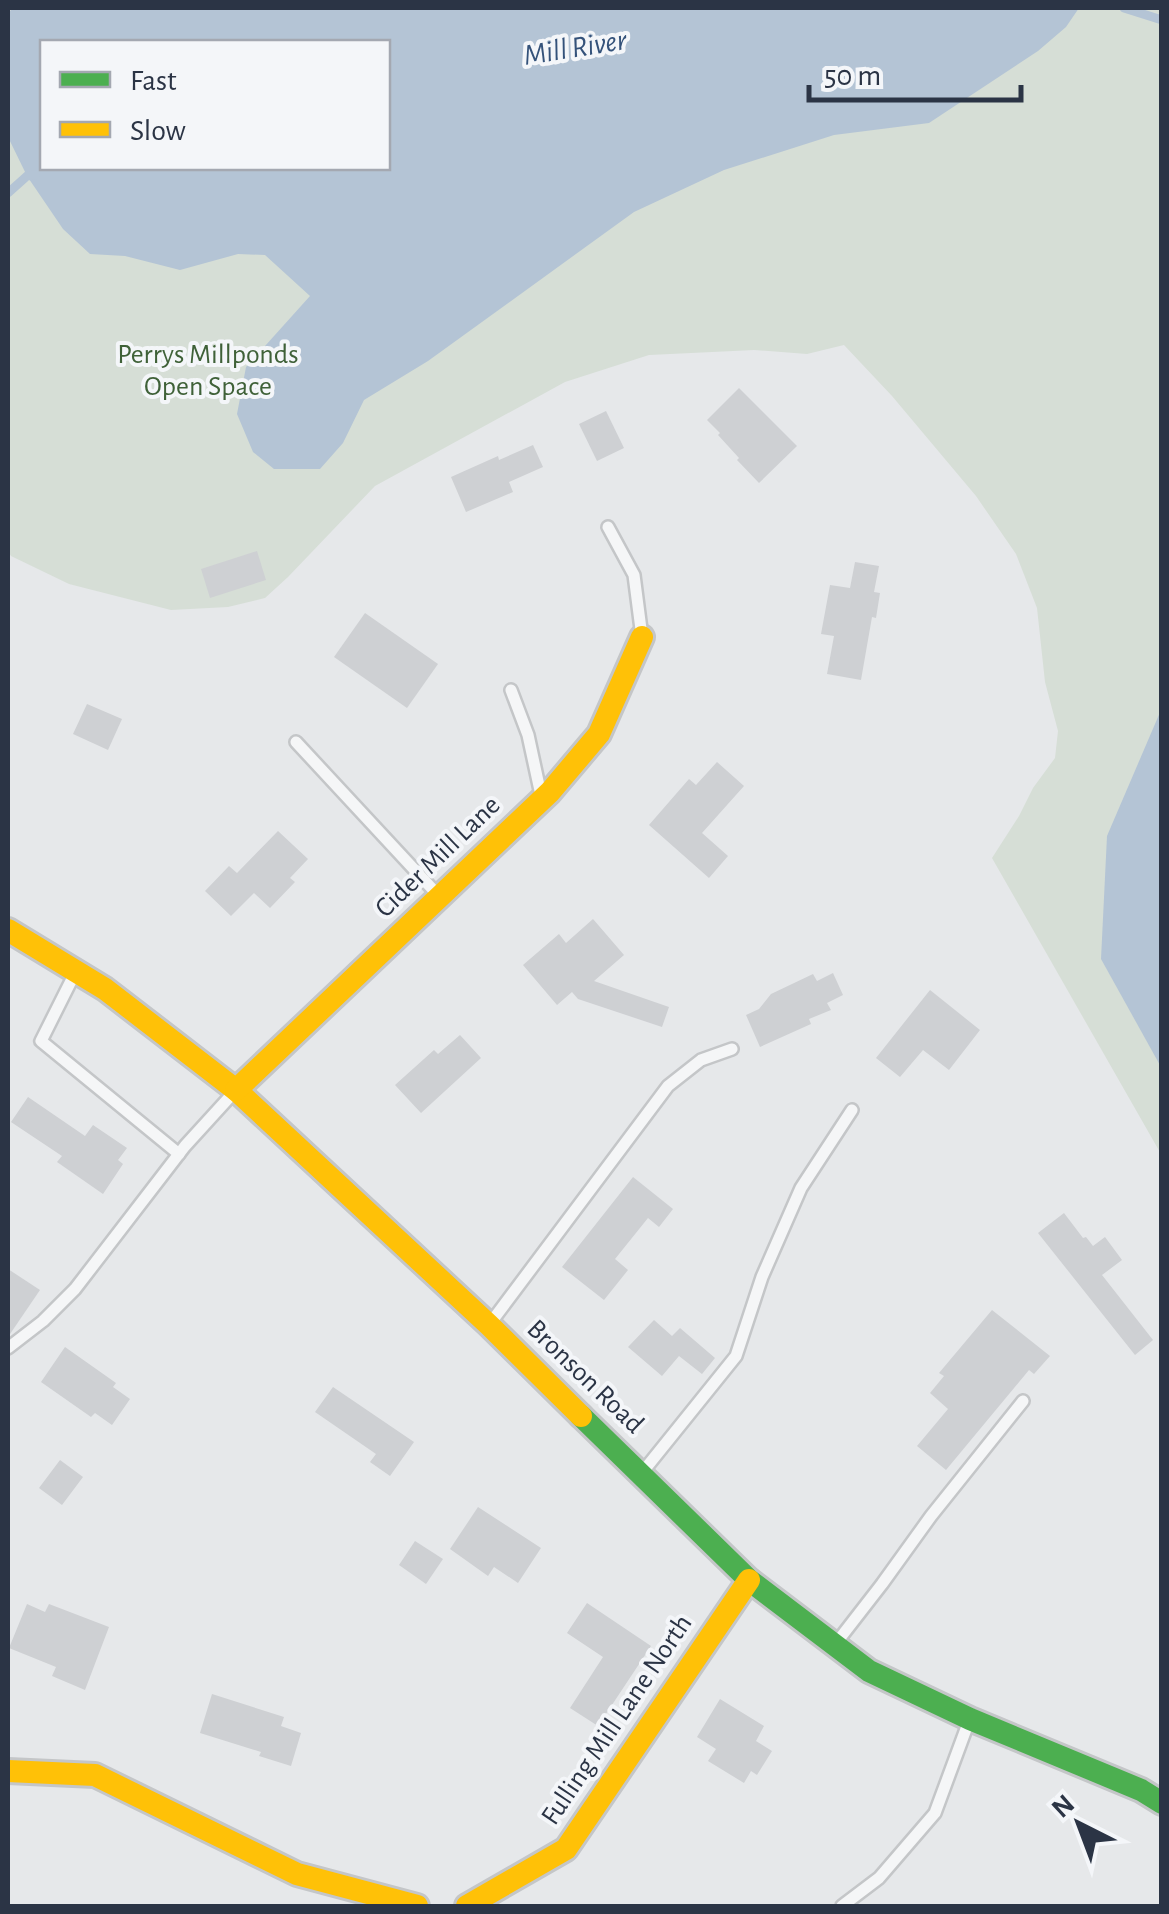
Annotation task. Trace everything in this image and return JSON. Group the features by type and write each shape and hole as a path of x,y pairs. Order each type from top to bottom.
{"street":[{"name":"Cider Mill Lane","path":"236,1090 542,800 599,734 642,637"},
{"name":"Bronson Road","path":"8,930 106,989 236,1090 489,1324 749,1580 834,1646 869,1670 970,1719 1151,1792 1162,1803"},
{"name":"Fulling Mill Lane North","path":"467,1906 566,1849 749,1580"},
{"path":"8,1770 95,1775 297,1874 417,1906"}],"lane":[{"path":"608,527 634,575 642,637"},
{"path":"511,690 528,735 542,800"},
{"path":"296,742 440,897"},
{"path":"76,971 42,1041 179,1154"},
{"path":"489,1324 668,1086 701,1060 732,1049"},
{"path":"8,1348 76,1289 179,1154 236,1090"},
{"path":"641,1474 736,1356 762,1277 802,1188 852,1110"},
{"path":"834,1646 1023,1401"},
{"path":"842,1906 880,1878 936,1813 970,1719"}],"green space":[{"name":"Perrys Millponds Open Space","path":"8,8 1161,8 1161,1154 992,858 1055,758 1058,731 1045,682 1037,608 1016,554 976,496 844,345 807,354 754,350 649,355 565,382 375,486 265,598 228,607 171,610 69,584 11,556"}],"water":[{"path":"13,8 1079,8 1066,27 1038,51 929,123 834,135 724,170 634,212 428,361 364,400 343,443 320,469 274,469 253,452 237,414 246,367 310,296 265,255 238,254 180,270 125,256 90,254 63,229 27,176 8,137 8,13"},
{"path":"1161,710 1162,1067 1101,959 1107,836"}],"building":[{"path":"739,388 797,446 759,483 707,420"},
{"path":"606,411 624,448 597,461 579,424"},
{"path":"533,445 543,467 509,482 513,492 466,512 451,477"},
{"path":"257,551 266,580 210,598 201,569"},
{"path":"855,562 879,566 874,592 880,593 861,680 827,674 834,636 821,634 830,585 850,588"},
{"path":"365,613 438,664 407,708 334,657"},
{"path":"87,704 122,719 108,750 73,734"},
{"path":"717,762 744,786 702,833 728,856 709,878 649,825 689,779 696,785"},
{"path":"278,831 308,859 290,878 295,882 270,908 254,893 231,916 205,891 229,866 237,873"},
{"path":"593,919 624,955 594,981 669,1007 662,1027 578,999 572,992 557,1005 523,965 559,934 566,943"},
{"path":"833,973 843,995 827,1003 831,1010 809,1019 811,1024 760,1047 746,1015 759,1009 771,994 813,974 817,981"},
{"path":"930,990 980,1030 949,1070 923,1050 900,1077 876,1058"},
{"path":"460,1035 481,1058 421,1113 395,1085 434,1050 438,1054"},
{"path":"28,1097 85,1136 93,1125 127,1148 118,1160 123,1164 103,1194 57,1162 62,1156 11,1122"},
{"path":"633,1177 673,1209 659,1227 648,1218 615,1259 628,1270 604,1300 562,1267"},
{"path":"1064,1213 1083,1238 1093,1246 1105,1237 1122,1260 1102,1275 1153,1340 1135,1355 1038,1233"},
{"path":"8,1269 40,1290 8,1337"},
{"path":"992,1310 1050,1356 1034,1374 1029,1370 946,1470 917,1446 948,1409 930,1393 944,1376 939,1373"},
{"path":"654,1320 672,1336 680,1328 715,1358 702,1374 679,1356 662,1376 628,1347"},
{"path":"65,1347 116,1383 113,1387 130,1399 112,1425 95,1413 91,1417 41,1382"},
{"path":"333,1387 414,1442 390,1476 370,1462 376,1454 315,1412"},
{"path":"60,1460 83,1477 62,1505 39,1488"},
{"path":"478,1507 541,1548 518,1583 494,1567 488,1576 450,1549"},
{"path":"415,1541 443,1559 426,1584 399,1565"},
{"path":"587,1603 651,1646 598,1726 570,1708 603,1657 567,1633"},
{"path":"27,1604 45,1612 49,1604 109,1627 85,1690 52,1676 56,1667 9,1648"},
{"path":"212,1694 284,1717 281,1726 301,1733 291,1766 200,1733"},
{"path":"720,1699 764,1726 756,1741 772,1751 757,1775 751,1771 744,1783 708,1761 716,1749 697,1737"}],"waterway":[{"name":"Mill River","path":"1124,8 1162,20"},
{"name":"Mill River","path":"8,193 27,176 35,175"}],"traffic: fast":[{"path":"581,1416 749,1580 869,1671 970,1719 1141,1790 1162,1803"}],"traffic: slow":[{"path":"236,1090 550,792 599,734 642,637"},
{"path":"8,930 105,989 236,1090 581,1416"},
{"path":"467,1906 566,1849 749,1580"},
{"path":"8,1771 95,1775 297,1874 417,1906"}]}
